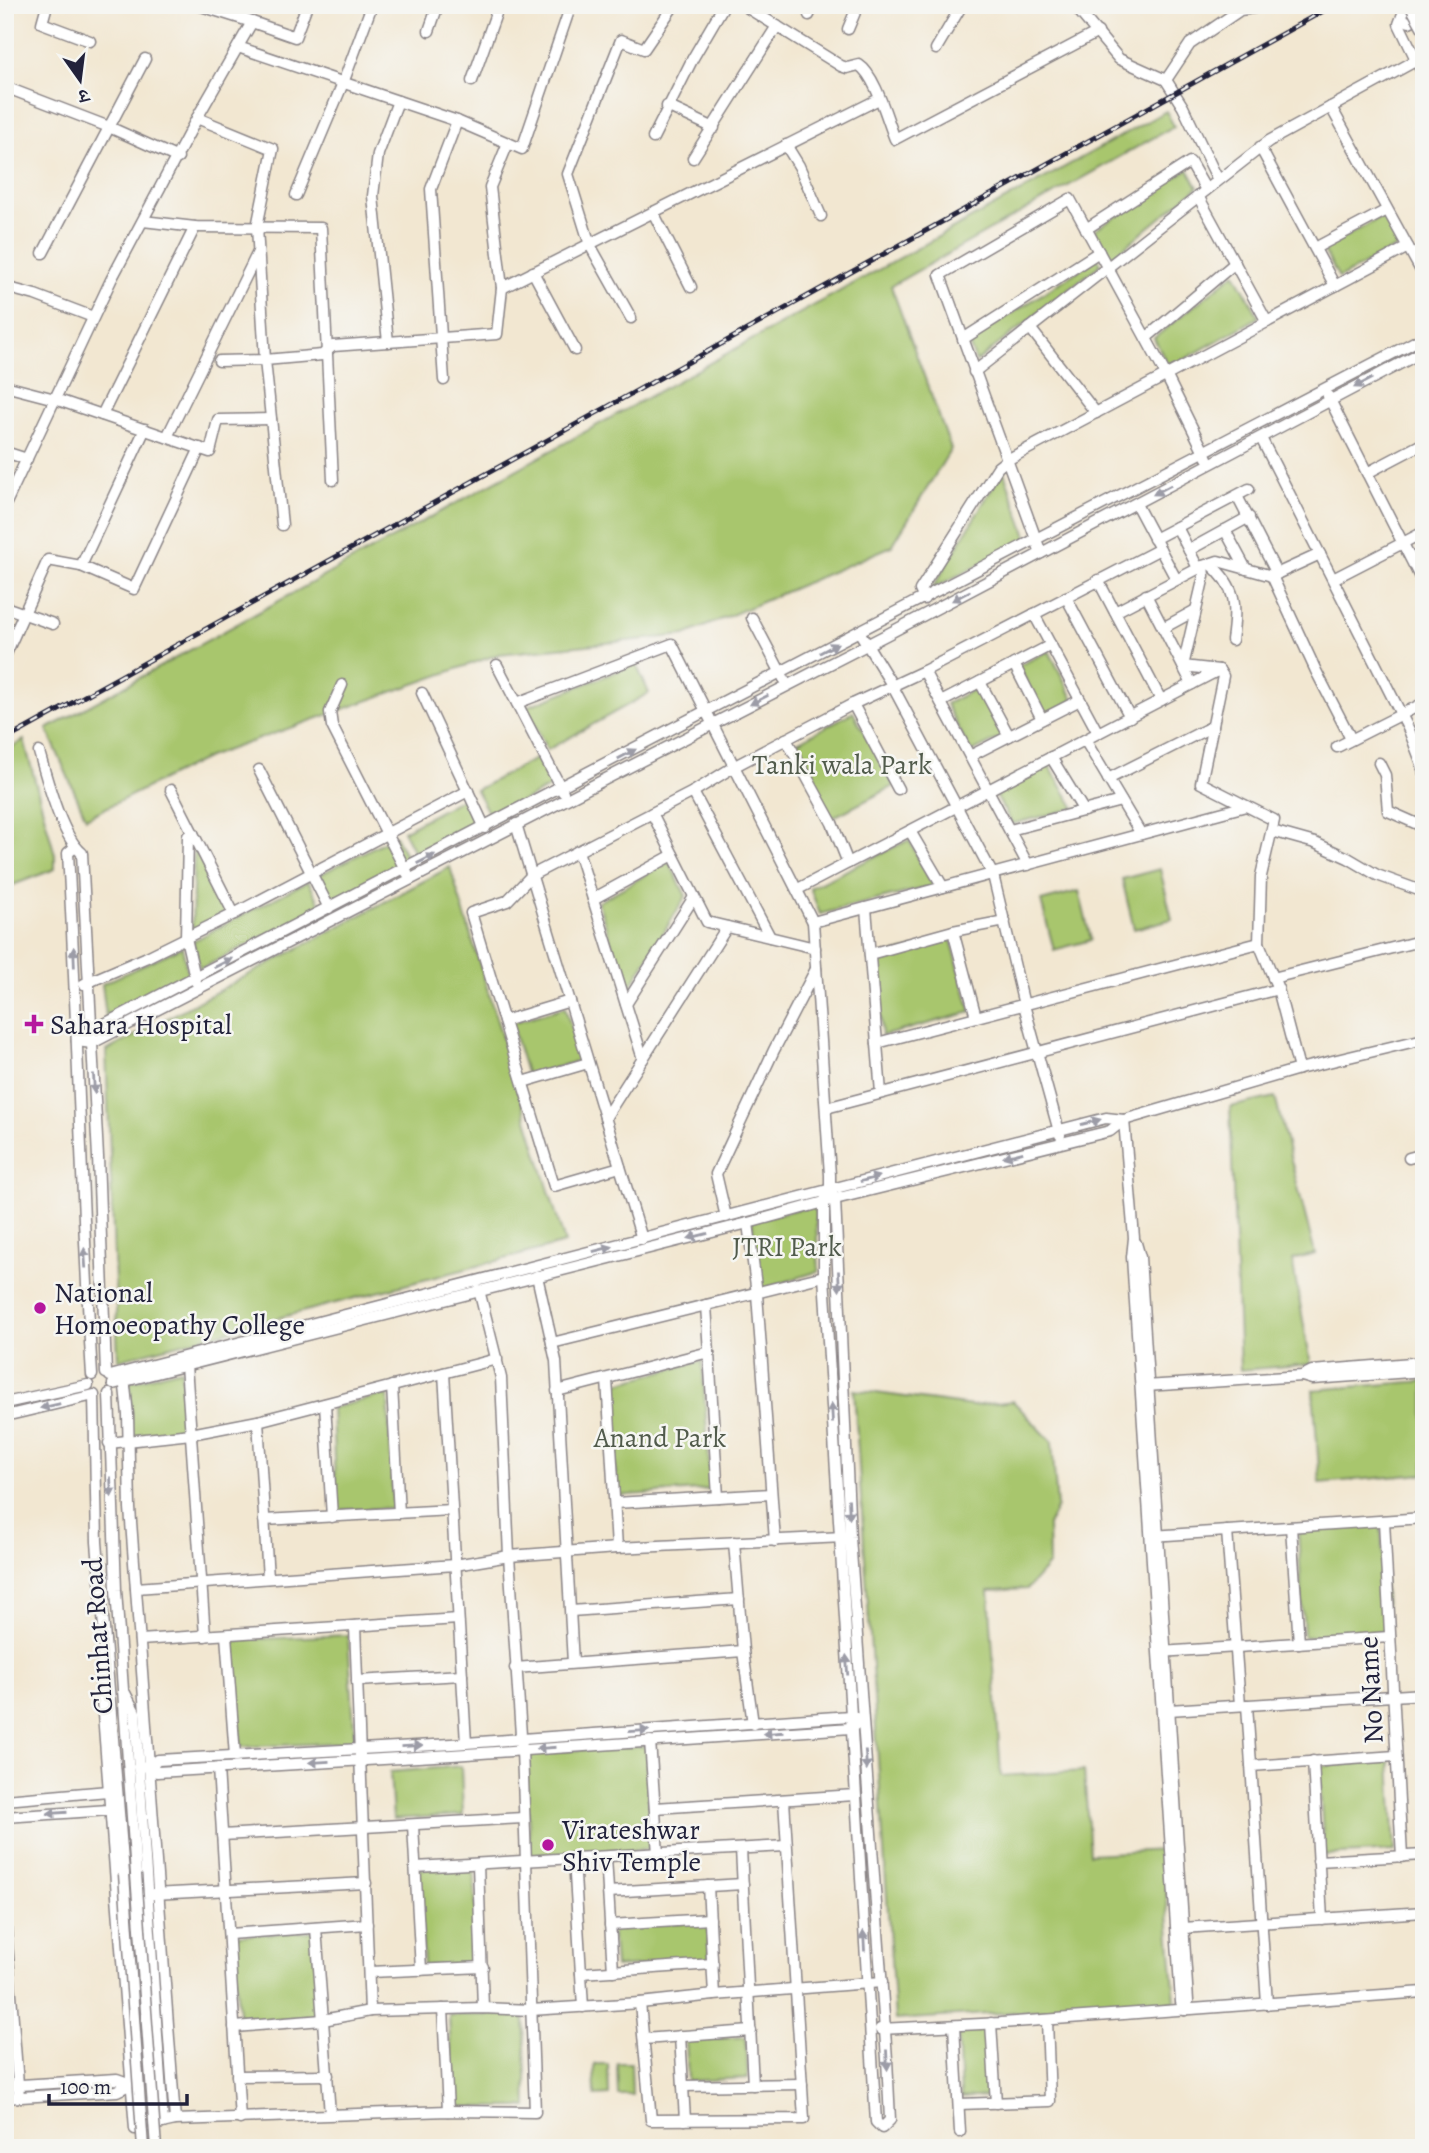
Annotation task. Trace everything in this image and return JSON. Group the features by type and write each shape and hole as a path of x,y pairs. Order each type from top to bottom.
{"street":[{"path":"47,5 42,23 90,41"},
{"path":"198,5 295,37 307,5"},
{"path":"296,195 372,5"},
{"path":"429,31 438,5"},
{"path":"472,81 499,5"},
{"path":"238,47 457,121 522,149 571,5"},
{"path":"631,318 591,243 568,174 621,40 644,49 674,5"},
{"path":"653,138 667,107 724,5"},
{"path":"743,5 841,66 846,68 859,65 864,68 880,99 895,139 1098,32"},
{"path":"848,29 858,5"},
{"path":"936,49 962,5"},
{"path":"1074,5 1119,59 1166,80 1183,107 1218,180"},
{"path":"1166,80 1190,44 1240,10 1272,5"},
{"path":"1410,5 1424,30"},
{"path":"1417,5 1404,11 1400,26 1424,76"},
{"path":"1402,19 1409,22 1424,15"},
{"path":"5,505 93,317 197,118 252,22"},
{"path":"693,158 777,26"},
{"path":"43,253 145,59"},
{"path":"974,372 1260,147 1415,61"},
{"path":"5,87 109,127 178,158"},
{"path":"502,288 880,99"},
{"path":"388,342 373,196 378,154 398,101"},
{"path":"667,107 714,128"},
{"path":"1331,107 1424,276"},
{"path":"197,118 273,149 257,226 265,360 282,525"},
{"path":"444,380 431,189 457,121"},
{"path":"219,361 322,355 333,346 497,334 502,288 490,187 508,143"},
{"path":"786,145 799,166 821,216"},
{"path":"1260,147 1335,286"},
{"path":"1087,229 1190,162 1234,263 1267,322"},
{"path":"1041,553 940,275 1070,198 1210,464"},
{"path":"1314,248 1387,209"},
{"path":"653,212 691,287"},
{"path":"143,221 195,227 321,228 333,480"},
{"path":"102,415 195,227"},
{"path":"924,599 920,590 998,467 1007,460 1408,247"},
{"path":"167,437 259,252"},
{"path":"962,339 1099,252"},
{"path":"1146,338 1234,263"},
{"path":"533,272 575,350"},
{"path":"6,289 35,295 93,317"},
{"path":"1030,328 1096,413"},
{"path":"77,1041 91,1031 196,983 408,874 485,828 1424,337"},
{"path":"77,1041 92,1044 329,908 408,874 566,799 866,645 1424,351"},
{"path":"5,386 55,399 210,452 218,420 271,419"},
{"path":"1325,389 1424,585"},
{"path":"81,566 145,429"},
{"path":"1261,438 1401,714 1424,774"},
{"path":"1367,472 1424,443"},
{"path":"5,656 48,560 81,566 134,589 200,448"},
{"path":"5,452 27,459"},
{"path":"1154,538 1249,489"},
{"path":"1237,496 1249,517 1316,671 1351,739"},
{"path":"1136,504 1176,579"},
{"path":"1189,550 1249,517"},
{"path":"1177,527 1189,550 1204,566 1226,577 1233,592 1233,640"},
{"path":"1225,530 1246,569"},
{"path":"1333,579 1424,532"},
{"path":"620,1167 554,1186 471,913 507,901 532,875 693,792 735,766 1160,548"},
{"path":"1115,612 1176,579 1218,561 1275,575 1320,554"},
{"path":"1183,666 1204,566"},
{"path":"1098,580 1161,700"},
{"path":"1146,595 1192,684"},
{"path":"1066,597 1130,717"},
{"path":"5,607 53,624"},
{"path":"1163,628 1196,610"},
{"path":"1034,614 1098,733"},
{"path":"752,618 788,685"},
{"path":"860,632 892,685 993,875 1036,1053 1063,1143"},
{"path":"517,703 672,644 813,922 832,1194 850,1537 885,2030 890,2120 883,2128 876,2122 866,1983 824,1276 824,1202"},
{"path":"941,702 1051,645"},
{"path":"497,664 566,799"},
{"path":"1014,664 1042,719"},
{"path":"1183,666 1219,670 1223,676 1201,783 1274,820 1261,876 1259,943 1278,989 1299,1069"},
{"path":"798,889 1219,670"},
{"path":"924,671 1028,864"},
{"path":"980,682 1009,736"},
{"path":"342,685 330,712 332,726 408,874"},
{"path":"422,693 485,828"},
{"path":"970,756 1080,700"},
{"path":"1337,747 1424,703"},
{"path":"853,704 898,789"},
{"path":"1108,779 1213,726"},
{"path":"786,739 832,823 848,863"},
{"path":"1084,740 1141,834"},
{"name":"Chinhat Road","path":"38,752 57,809 75,847 82,853 123,1690 156,2148"},
{"path":"1051,757 1084,811"},
{"path":"1379,764 1385,775 1388,811 1424,827"},
{"path":"259,770 329,908"},
{"path":"172,790 234,914"},
{"path":"75,985 88,983 186,938 312,875 468,791"},
{"path":"693,792 770,937"},
{"path":"1010,830 1121,801"},
{"path":"813,922 1246,806"},
{"path":"652,813 707,922 815,948"},
{"path":"516,824 642,1239"},
{"path":"910,831 943,887"},
{"path":"1272,831 1315,843 1377,875 1424,892"},
{"path":"193,833 188,836 186,938 196,983"},
{"path":"75,847 68,853 97,1542 143,2148"},
{"path":"578,851 643,1059"},
{"path":"593,899 673,855"},
{"path":"626,1004 694,897"},
{"path":"866,908 881,1093"},
{"path":"870,954 953,931 1005,921"},
{"path":"605,1118 727,927"},
{"path":"953,931 976,1017"},
{"path":"1273,978 1424,940"},
{"path":"877,1043 1259,943"},
{"path":"726,1216 716,1174 816,968"},
{"path":"826,1108 1278,989"},
{"path":"504,1021 570,1002"},
{"path":"91,1385 101,1397 109,1382 124,1376 726,1216 1110,1131 1124,1120 1299,1069 1424,1040"},
{"path":"523,1082 589,1063"},
{"path":"124,1376 186,1365 748,1223 824,1202 832,1194 1106,1118 1124,1120"},
{"path":"1124,1120 1134,1238 1132,1258 1145,1386 1181,2002 1185,2010"},
{"path":"1409,1158 1424,1154"},
{"path":"748,1223 757,1294 775,1541"},
{"path":"537,1276 556,1361 573,1663"},
{"path":"552,1343 824,1276"},
{"path":"105,1640 100,1675 135,2129 175,2120 448,2111 535,2112 522,1750 515,1668 501,1378 479,1290"},
{"path":"706,1305 718,1497"},
{"path":"557,1391 709,1352"},
{"path":"109,1444 191,1434 258,1421 497,1359"},
{"path":"1145,1386 1302,1376 1312,1371 1424,1362"},
{"path":"186,1365 205,1636"},
{"path":"1302,1376 1312,1380 1424,1371"},
{"path":"5,1416 91,1385 100,1372 109,1382"},
{"path":"444,1373 466,1743"},
{"path":"124,1376 130,1508 175,2120"},
{"path":"607,1379 617,1548"},
{"path":"5,1403 91,1385"},
{"path":"393,1387 399,1513"},
{"path":"325,1404 332,1517"},
{"path":"258,1421 268,1578"},
{"path":"615,1503 771,1494"},
{"path":"264,1520 452,1510"},
{"path":"1154,1536 1424,1518"},
{"name":"No Name","path":"1384,1521 1402,1857"},
{"path":"1291,1527 1299,1643"},
{"path":"1227,1531 1236,1647 1251,1766 1267,2004"},
{"path":"136,1588 454,1565 509,1556 617,1548 850,1537"},
{"path":"734,1542 752,1724"},
{"path":"570,1611 739,1599"},
{"path":"140,1640 458,1619"},
{"path":"355,1626 370,2011"},
{"path":"226,1634 235,1756"},
{"path":"1162,1652 1390,1637"},
{"path":"515,1668 743,1651"},
{"path":"1162,1652 1169,1710 1188,2001 1185,2010"},
{"path":"357,1681 462,1675"},
{"path":"123,1690 135,1712 163,2123"},
{"path":"1169,1710 1424,1694"},
{"path":"135,1712 145,1699"},
{"path":"138,1767 150,1766 158,1760 235,1756 522,1750 650,1741 863,1720"},
{"path":"150,1766 157,1772 520,1738 752,1724 850,1722"},
{"path":"570,1735 588,1745"},
{"path":"650,1741 658,1854"},
{"path":"1251,1766 1396,1755"},
{"path":"1313,1761 1322,1919"},
{"path":"218,1768 240,2119"},
{"path":"5,1800 108,1791"},
{"path":"655,1808 855,1795"},
{"path":"640,2003 651,2120 804,2119 784,1800"},
{"path":"5,1817 109,1810"},
{"path":"222,1836 523,1818"},
{"path":"413,1825 421,1969"},
{"path":"415,1867 786,1846"},
{"path":"741,1849 753,2085"},
{"path":"1318,1861 1424,1856"},
{"path":"606,1857 613,1970"},
{"path":"574,1859 583,2007"},
{"path":"478,1864 483,2008"},
{"path":"148,1896 366,1883"},
{"path":"608,1892 743,1884"},
{"path":"708,1886 714,1995"},
{"path":"1183,1928 1424,1912"},
{"path":"5,1917 8,2001 19,2097"},
{"path":"610,1925 710,1919"},
{"path":"229,1934 367,1924"},
{"path":"316,1928 330,2114"},
{"path":"580,1973 713,1964"},
{"path":"370,1972 483,1967"},
{"path":"234,2027 323,2020 370,2011 483,2008 531,2010 882,1982"},
{"path":"870,2027 885,2030 954,2026 1424,1992"},
{"path":"443,2009 448,2111"},
{"path":"959,2104 1050,2101 1047,2020"},
{"path":"990,2023 996,2103"},
{"path":"954,2026 960,2133"},
{"path":"643,2039 751,2031"},
{"path":"680,2036 685,2120"},
{"path":"237,2076 328,2075"},
{"path":"5,2086 117,2079 131,2084"},
{"path":"5,2098 117,2091 131,2084"},
{"path":"683,2086 802,2084"}],"green space":[{"path":"1166,111 1174,126 891,286 951,449 892,546 685,635 499,654 208,757 86,818 47,729"},
{"path":"1188,169 1198,187 1110,259 1094,230"},
{"path":"1385,215 1401,245 1339,278 1323,249"},
{"path":"1098,258 1101,264 976,362 968,342"},
{"path":"1235,273 1259,317 1169,368 1154,338"},
{"path":"1003,470 1028,539 932,589"},
{"path":"1049,651 1074,700 1044,716 1018,666"},
{"path":"636,664 649,693 547,750 526,707"},
{"path":"978,687 1004,736 971,753 946,704"},
{"name":"Tanki wala Park","path":"853,712 894,786 832,818 792,745"},
{"path":"24,740 55,855 55,869 5,888 5,751"},
{"path":"537,758 552,786 491,818 476,790"},
{"path":"1049,766 1075,808 1012,824 994,792"},
{"path":"463,798 478,826 417,858 403,831"},
{"path":"395,836 409,862 331,903 317,876"},
{"path":"909,840 933,886 820,914 810,888"},
{"path":"194,847 226,912 192,931"},
{"path":"669,862 686,896 627,992 598,902"},
{"path":"450,867 565,1243 118,1360 106,1051"},
{"path":"1160,869 1172,919 1134,929 1122,879"},
{"path":"308,881 322,907 200,969 193,941"},
{"path":"1079,891 1091,940 1054,950 1041,901"},
{"path":"951,939 971,1012 882,1036 876,958"},
{"path":"182,947 188,975 106,1017 102,984"},
{"path":"565,1007 581,1060 527,1076 511,1023"},
{"path":"1275,1097 1315,1254 1292,1260 1311,1364 1240,1370 1230,1107"},
{"name":"JTRI Park","path":"815,1205 819,1271 760,1290 752,1220"},
{"name":"Anand Park","path":"702,1361 711,1489 617,1496 610,1385"},
{"path":"181,1369 186,1431 131,1437 130,1382"},
{"path":"1424,1381 1424,1474 1320,1483 1313,1390"},
{"path":"854,1390 972,1406 1013,1401 1052,1442 1057,1507 1048,1525 1049,1564 1027,1589 989,1591 1001,1776 1084,1771 1090,1854 1163,1850 1175,2002 895,2020"},
{"path":"388,1394 393,1508 336,1510 332,1408"},
{"path":"1381,1525 1387,1632 1304,1637 1298,1530"},
{"path":"348,1635 355,1742 241,1747 233,1640"},
{"path":"647,1746 650,1849 530,1855 526,1753"},
{"path":"1390,1761 1395,1851 1324,1855 1319,1766"},
{"path":"461,1766 463,1815 393,1819 390,1772"},
{"path":"474,1867 478,1963 424,1966 418,1869"},
{"path":"707,1921 710,1962 615,1967 612,1926"},
{"path":"315,1931 319,2018 240,2022 231,1936"},
{"path":"449,2015 524,2015 527,2107 453,2107"},
{"path":"986,2028 990,2096 961,2098 958,2029"},
{"path":"746,2037 748,2078 688,2081 686,2040"},
{"path":"617,2063 631,2063 632,2095 618,2095"},
{"path":"594,2064 608,2064 609,2095 595,2096"}],"railway":[{"path":"5,740 1334,5"}],"place":[{"name":"Sahara Hospital","path":"34,1024"},
{"name":"National Homoeopathy College","path":"40,1308"},
{"name":"Virateshwar Shiv Temple","path":"548,1845"}]}
